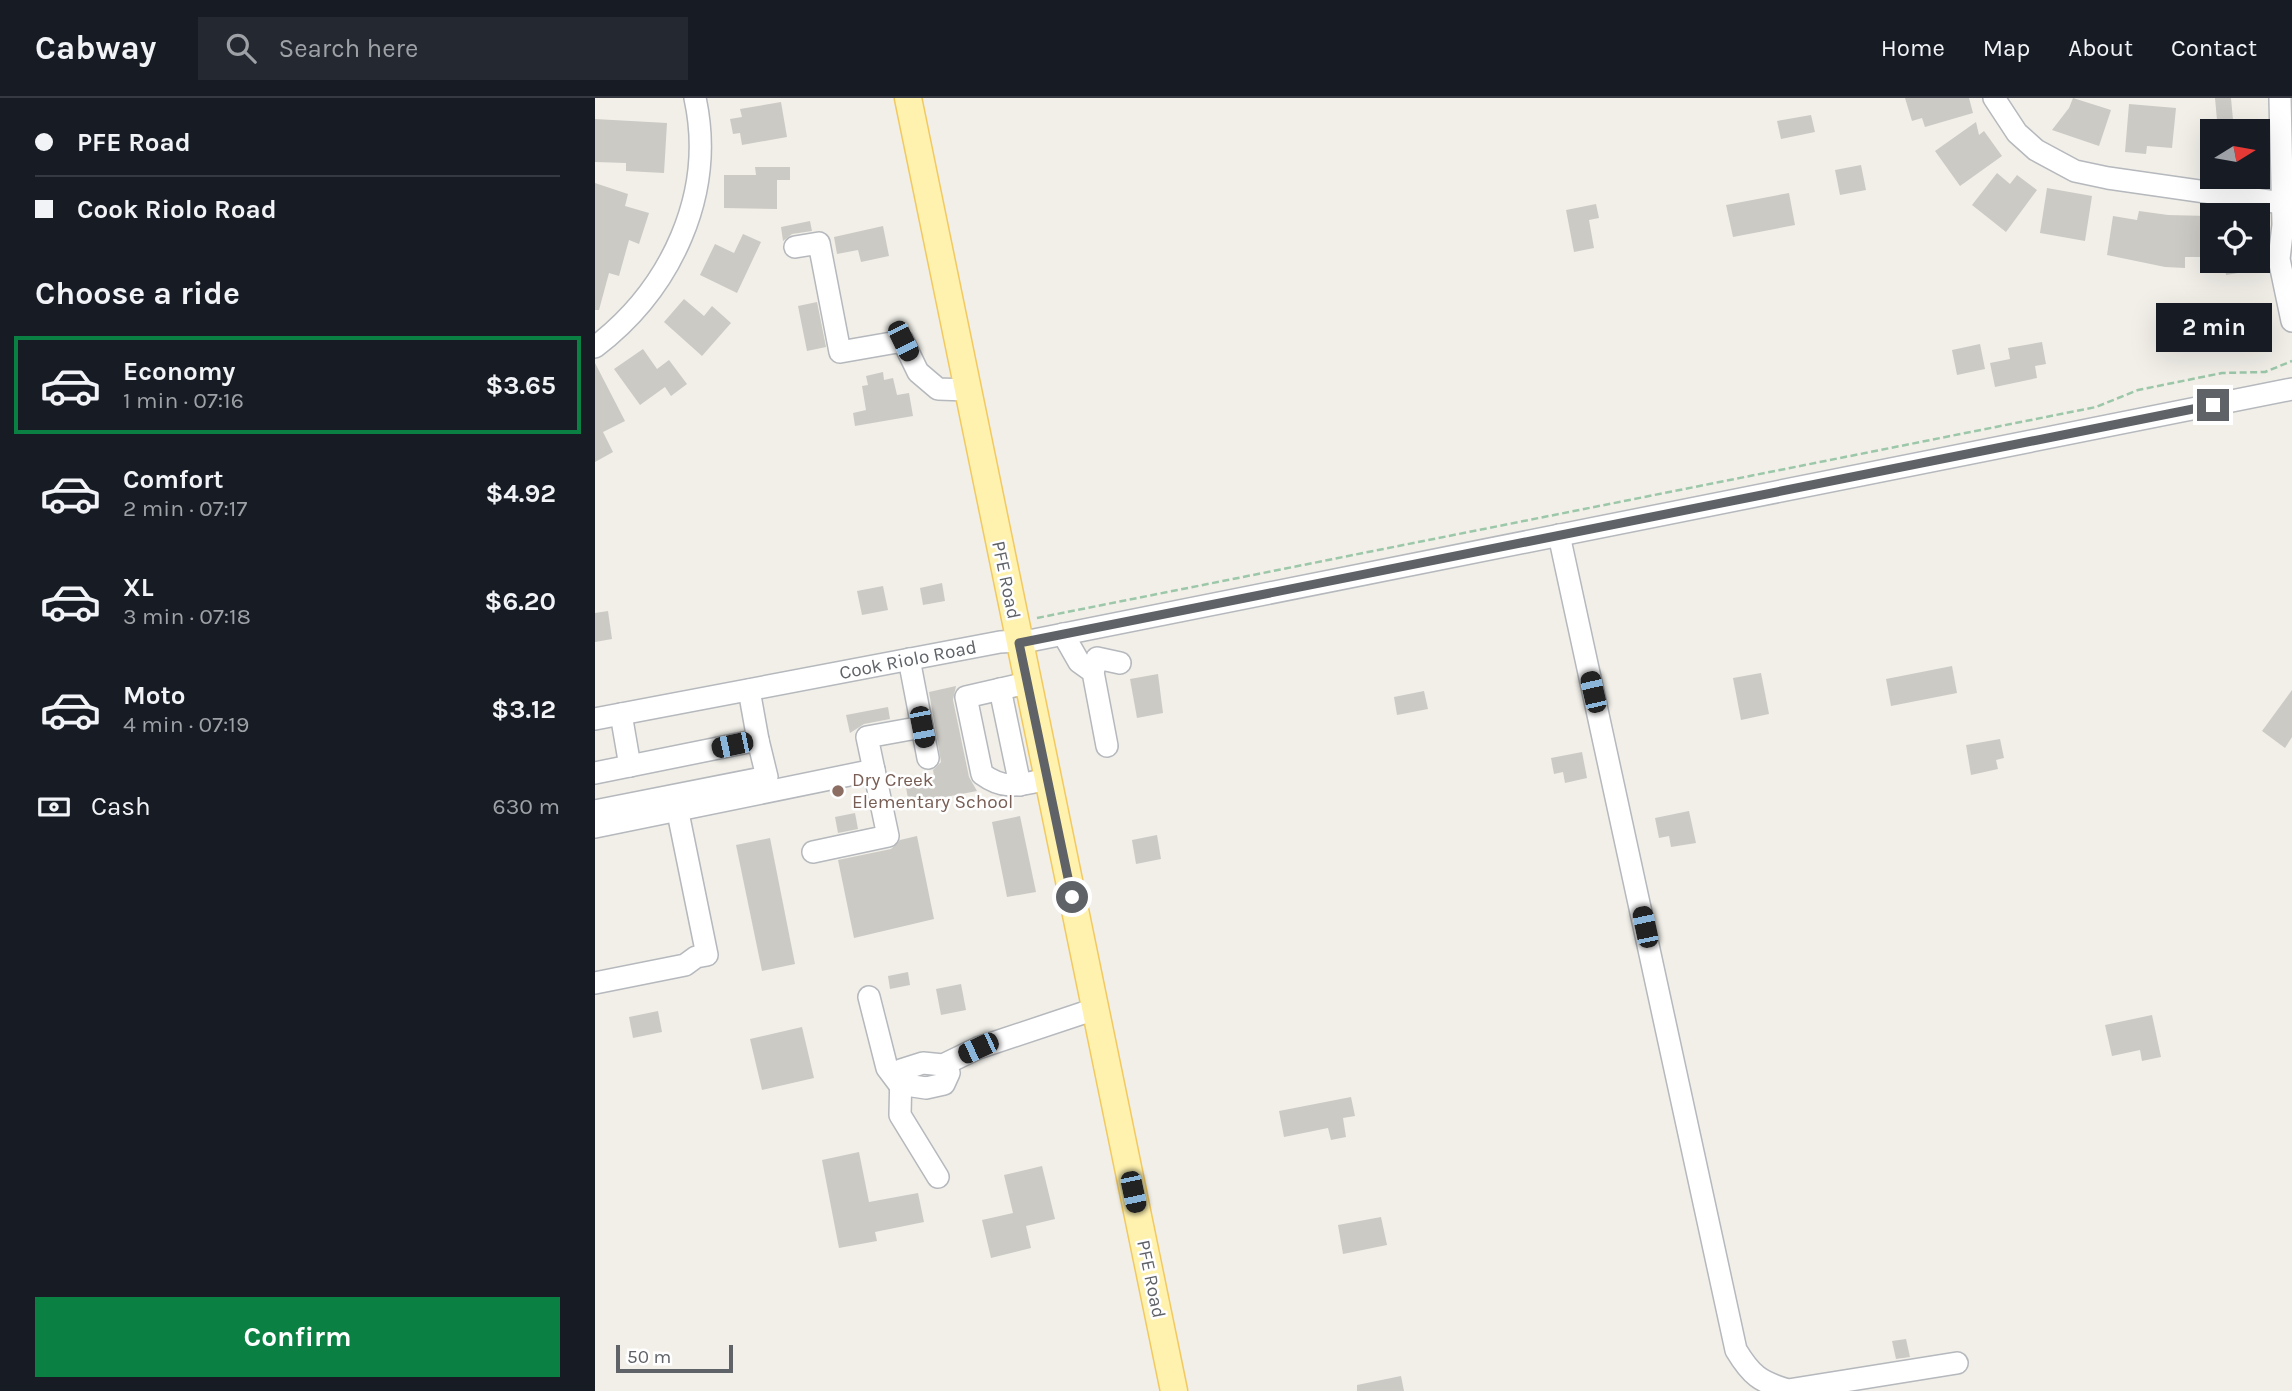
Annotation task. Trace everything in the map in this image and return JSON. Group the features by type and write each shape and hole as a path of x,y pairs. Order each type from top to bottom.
{"main road":[{"name":"PFE Road","path":"908,98 1174,1391"}],"street":[{"path":"595,347 628,319 657,282 691,215 699,164 699,119 695,98"},
{"path":"1994,98 2017,133 2054,161 2075,171 2282,203"},
{"path":"2280,98 2282,203 2287,234 2279,259 2292,321"},
{"path":"795,247 819,243 840,352 903,341 918,372 938,388 967,390"},
{"name":"Cook Riolo Road","path":"595,719 1000,642 1019,643 2292,389"},
{"path":"1559,535 1736,1350 1746,1367 1763,1383 1787,1390 1957,1363"},
{"path":"1063,634 1079,662 1093,672"},
{"path":"1107,746 1093,672 1097,658 1120,663"},
{"path":"909,659 927,758"},
{"path":"1027,683 966,697 982,774 995,784 1020,785 1047,779"},
{"path":"595,827 767,777 748,690"},
{"path":"1000,690 1020,785"},
{"path":"621,714 630,766"},
{"path":"813,852 888,836 867,737 922,727"},
{"path":"595,773 758,740"},
{"path":"595,811 676,803 874,770"},
{"path":"595,983 685,965 696,957 707,955 676,803"},
{"path":"869,997 887,1068 899,1084 900,1115 938,1177"},
{"path":"899,1084 926,1088 944,1084 949,1073 943,1065 978,1048 1095,1009"}],"path":[{"path":"1019,643 1033,620 1043,617 2097,407 2138,390 2222,373 2265,372 2292,361"}],"building":[{"path":"1905,98 1969,98 1973,113 1925,127 1922,118 1912,121"},
{"path":"2073,98 2111,110 2099,146 2052,130 2069,108"},
{"path":"2215,98 2231,98 2233,119 2217,119"},
{"path":"781,102 787,137 742,145 740,133 733,134 730,119 742,117 740,109"},
{"path":"2129,104 2176,108 2172,148 2147,146 2146,154 2125,152"},
{"path":"1811,115 1815,132 1781,139 1777,121"},
{"path":"595,119 667,123 664,173 626,171 626,163 595,162"},
{"path":"1976,122 1979,135 1984,131 2002,156 1960,186 1935,151"},
{"path":"1861,165 1866,190 1840,195 1835,170"},
{"path":"755,167 790,167 790,180 777,180 777,209 724,208 724,175 756,175"},
{"path":"1997,173 2010,184 2017,175 2037,190 2006,232 1972,205"},
{"path":"595,183 628,194 625,206 649,213 639,244 629,240 619,276 609,273 599,310 595,310"},
{"path":"2047,188 2092,196 2085,241 2040,233"},
{"path":"1789,193 1795,225 1733,237 1726,205"},
{"path":"1596,204 1599,218 1589,220 1594,248 1574,252 1566,210"},
{"path":"2139,211 2200,216 2200,257 2185,257 2185,268 2165,267 2107,255 2113,216 2137,220"},
{"path":"810,221 812,231 792,234 783,241 781,227"},
{"path":"883,226 889,256 861,262 858,250 837,254 834,237"},
{"path":"743,234 761,242 737,293 700,275 715,244 734,253"},
{"path":"684,299 704,316 712,306 731,323 702,356 664,322"},
{"path":"817,302 826,347 807,351 798,306"},
{"path":"2042,342 2046,364 2035,366 2037,378 1995,387 1990,363 2010,359 2008,348"},
{"path":"1980,344 1985,369 1957,375 1952,350"},
{"path":"643,349 657,369 669,360 687,384 671,396 665,387 640,405 614,369"},
{"path":"595,363 625,421 603,432 613,452 595,462"},
{"path":"883,372 884,380 893,378 897,395 909,393 913,416 855,426 853,413 866,410 862,386 868,385 866,376"},
{"path":"942,583 945,601 923,605 920,588"},
{"path":"883,586 888,610 862,615 857,591"},
{"path":"608,611 612,639 595,642 595,613"},
{"path":"1952,666 1957,693 1891,706 1886,679"},
{"path":"1761,673 1769,714 1741,720 1733,678"},
{"path":"1158,674 1163,713 1137,718 1130,679"},
{"path":"956,686 953,700 969,777 977,791 909,804 905,782 934,776 933,770 941,762 929,692"},
{"path":"2292,690 2292,737 2285,748 2262,731"},
{"path":"1424,691 1428,709 1397,715 1394,697"},
{"path":"888,707 890,719 864,724 850,733 846,715"},
{"path":"2000,739 2004,758 1996,760 1998,769 1971,775 1966,745"},
{"path":"1582,752 1587,778 1565,783 1563,772 1554,774 1551,758"},
{"path":"1689,811 1696,843 1671,847 1669,836 1659,838 1655,818"},
{"path":"855,813 858,829 838,833 835,817"},
{"path":"1020,816 1036,892 1007,897 992,822"},
{"path":"1157,835 1161,859 1136,864 1132,840"},
{"path":"917,836 934,919 854,938 838,860 891,849 900,840"},
{"path":"770,838 795,964 762,971 736,845"},
{"path":"908,972 910,985 890,989 888,976"},
{"path":"961,984 966,1010 941,1015 936,989"},
{"path":"658,1011 662,1032 633,1038 629,1017"},
{"path":"2152,1015 2161,1057 2142,1061 2140,1050 2112,1056 2105,1025"},
{"path":"802,1027 814,1078 762,1090 750,1039"},
{"path":"1351,1097 1355,1116 1343,1118 1346,1137 1331,1140 1328,1128 1284,1137 1279,1111"},
{"path":"859,1152 869,1202 918,1193 924,1222 875,1232 877,1241 839,1248 822,1160"},
{"path":"1042,1166 1055,1219 1026,1226 1031,1248 991,1258 982,1220 1013,1213 1004,1175"},
{"path":"1381,1217 1387,1245 1343,1254 1338,1225"},
{"path":"1906,1339 1910,1357 1896,1359 1892,1341"},
{"path":"1401,1376 1404,1391 1357,1391 1357,1385"}],"place":[{"name":"Dry Creek Elementary School","path":"838,791"}],"route":[{"path":"1072,897 1019,643 2213,405"}]}
